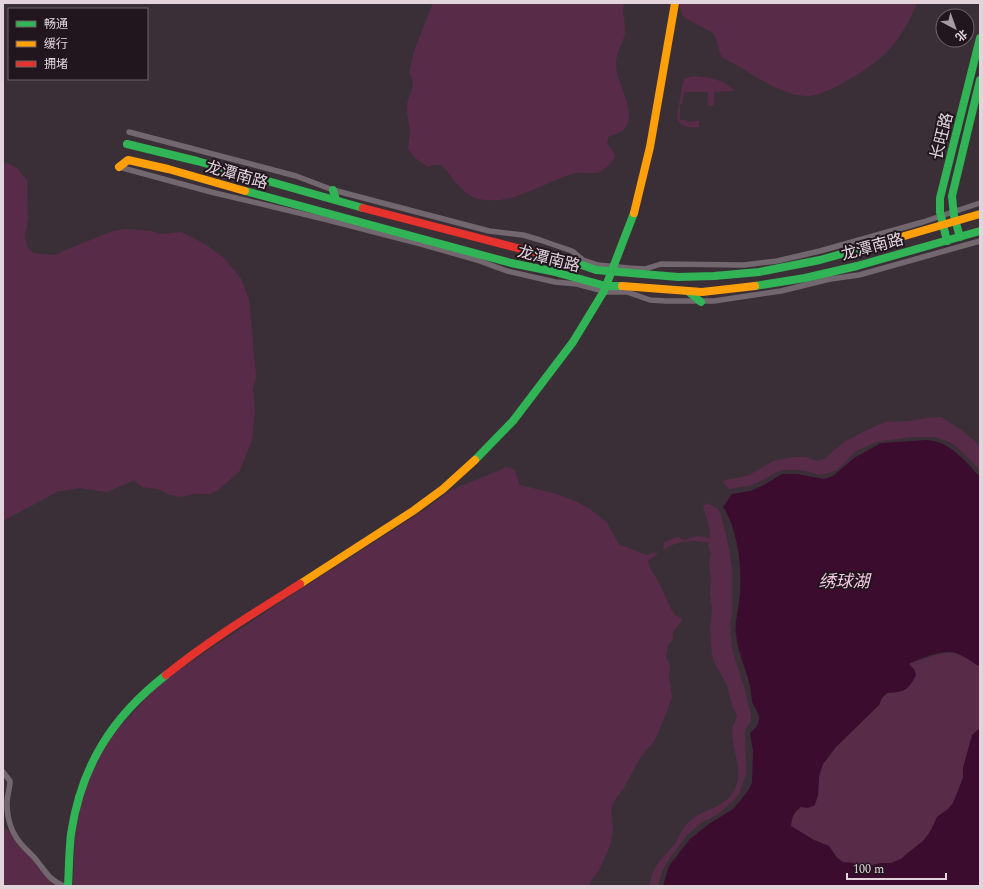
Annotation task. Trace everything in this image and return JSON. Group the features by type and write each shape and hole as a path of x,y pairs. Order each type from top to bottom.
{"main road":[{"path":"68,886 71,834 81,788 87,772 112,727 150,687 184,660 234,626 413,511 443,489 485,451 527,405 573,342 605,289 636,207 647,162 660,84 676,3"},
{"name":"长旺路","path":"947,241 942,221 940,198 980,38"},
{"name":"长旺路","path":"960,237 953,212 952,196 980,80"},
{"name":"龙潭南路","path":"127,144 218,167 596,270 612,269 669,276 714,276 776,269 834,256 942,221 955,222 980,214"},
{"name":"龙潭南路","path":"119,167 128,160 168,169 511,263 551,271 605,289 629,286 689,292 723,290 781,283 857,266 980,231"},
{"path":"333,190 336,200"},
{"path":"551,271 554,258"},
{"path":"668,290 669,276"},
{"path":"689,292 701,302"}],"street":[{"path":"130,132 296,176 333,190 489,231 531,238 572,252 583,260 612,269 645,269 661,264 744,264 777,261 942,221 953,212 980,203"},
{"path":"119,167 211,192 421,244 476,260 507,271 555,282 627,292 650,300 701,302 782,291 839,277 860,275 980,242"},
{"path":"3,772 10,781 7,800 10,829 20,844 38,861 54,882 64,886"}],"shaded area":[{"path":"433,3 624,3 623,10 625,33 617,55 616,63 629,113 625,128 617,134 608,137 607,144 612,149 615,157 610,164 599,172 575,173 516,196 492,200 473,197 458,185 441,165 433,165 428,167 415,158 408,149 410,130 407,108 413,85 412,77 409,73 414,51"},
{"path":"679,3 917,3 900,36 887,52 878,60 841,84 829,90 809,96 782,90 723,58 713,33 685,18 682,15"},
{"path":"693,76 721,81 734,91 714,92 714,105 708,106 708,92 684,92 682,104 680,105 680,120 686,120 687,122 699,121 699,127 688,127 682,125 677,116 684,79"},
{"path":"3,161 17,168 27,180 28,218 25,237 28,248 32,252 56,255 113,231 125,229 151,231 160,234 181,232 205,244 225,259 241,279 249,300 256,377 253,389 255,411 252,440 239,472 217,491 210,494 194,494 181,497 170,495 158,489 142,487 134,480 107,492 80,488 57,492 3,521"},
{"path":"941,417 963,431 980,446 980,470 956,446 949,442 936,437 912,437 874,443 856,451 838,469 826,474 820,475 800,470 783,470 753,485 729,489 722,481 749,475 773,461 794,457 805,457 818,461 824,459 844,442 885,422"},
{"path":"505,467 514,469 520,485 553,493 573,500 590,509 607,523 619,545 646,555 653,552 658,554 648,561 650,568 671,609 675,615 682,619 673,632 673,639 668,645 666,657 670,665 669,675 672,696 668,709 655,740 640,758 624,788 614,801 611,808 613,832 610,846 598,872 590,882 591,886 73,886 75,834 85,785 107,743 115,732 156,687 281,602 423,511 451,490"},
{"path":"707,503 718,509 721,514 732,568 732,613 730,622 732,649 751,715 751,721 745,730 746,774 739,794 734,800 718,814 701,823 687,835 662,871 658,886 649,886 655,868 674,845 685,826 699,815 719,805 731,796 737,782 738,767 732,732 737,715 733,708 727,685 715,664 712,655 710,629 712,608 709,564 711,554 708,546 709,543 697,541 685,542 673,545 663,550 664,542 677,537 685,540 700,536 709,539 710,530 703,506"},
{"path":"954,652 980,667 980,728 972,736 963,768 963,778 953,803 948,809 937,817 930,832 923,841 901,859 891,863 855,867 838,858 829,846 814,840 791,826 792,818 796,811 801,807 808,808 818,795 819,776 823,764 836,747 879,705 882,698 888,693 903,691 914,680 908,664 936,655"},
{"path":"7,829 18,845 32,858 55,886 3,886 3,830"}],"water":[{"name":"绣球湖","path":"927,440 935,441 950,448 957,453 980,477 980,667 962,656 950,652 932,655 909,664 914,669 916,675 908,687 902,691 887,693 882,698 879,705 836,747 823,764 819,776 818,795 815,805 808,808 801,807 798,809 793,815 791,826 814,840 829,846 837,858 843,862 854,863 856,867 891,863 901,859 923,841 930,832 937,817 948,809 953,803 963,778 963,768 972,735 980,728 980,886 663,886 669,866 690,839 709,824 733,809 748,791 752,783 753,751 750,733 756,727 759,718 752,701 750,684 737,641 735,627 739,606 740,566 733,528 723,507 732,494 750,491 762,486 782,474 797,474 824,479 833,476 854,458 881,443"}],"traffic: fast":[{"path":"947,241 940,212 940,198 980,38"},
{"path":"960,237 954,216 952,196 980,80"},
{"path":"127,144 197,161 363,208"},
{"path":"333,190 336,200"},
{"path":"245,191 511,263 551,271 606,286 622,286"},
{"path":"475,460 513,421 573,342 604,291 634,213"},
{"path":"755,286 805,278 857,266 980,231"},
{"path":"533,252 573,262 596,270 678,277 714,276 759,272 820,260 870,246"},
{"path":"689,292 701,302"},
{"path":"68,886 71,834 82,786 91,765 115,726 130,708 166,675"}],"traffic: slow":[{"path":"634,213 650,147 675,3"},
{"path":"119,167 128,160 168,169 245,191"},
{"path":"870,246 980,214"},
{"path":"622,286 702,292 755,286"},
{"path":"300,584 413,511 443,489 475,460"}],"traffic: jam":[{"path":"363,208 533,252"},
{"path":"166,675 215,639 300,584"}]}
